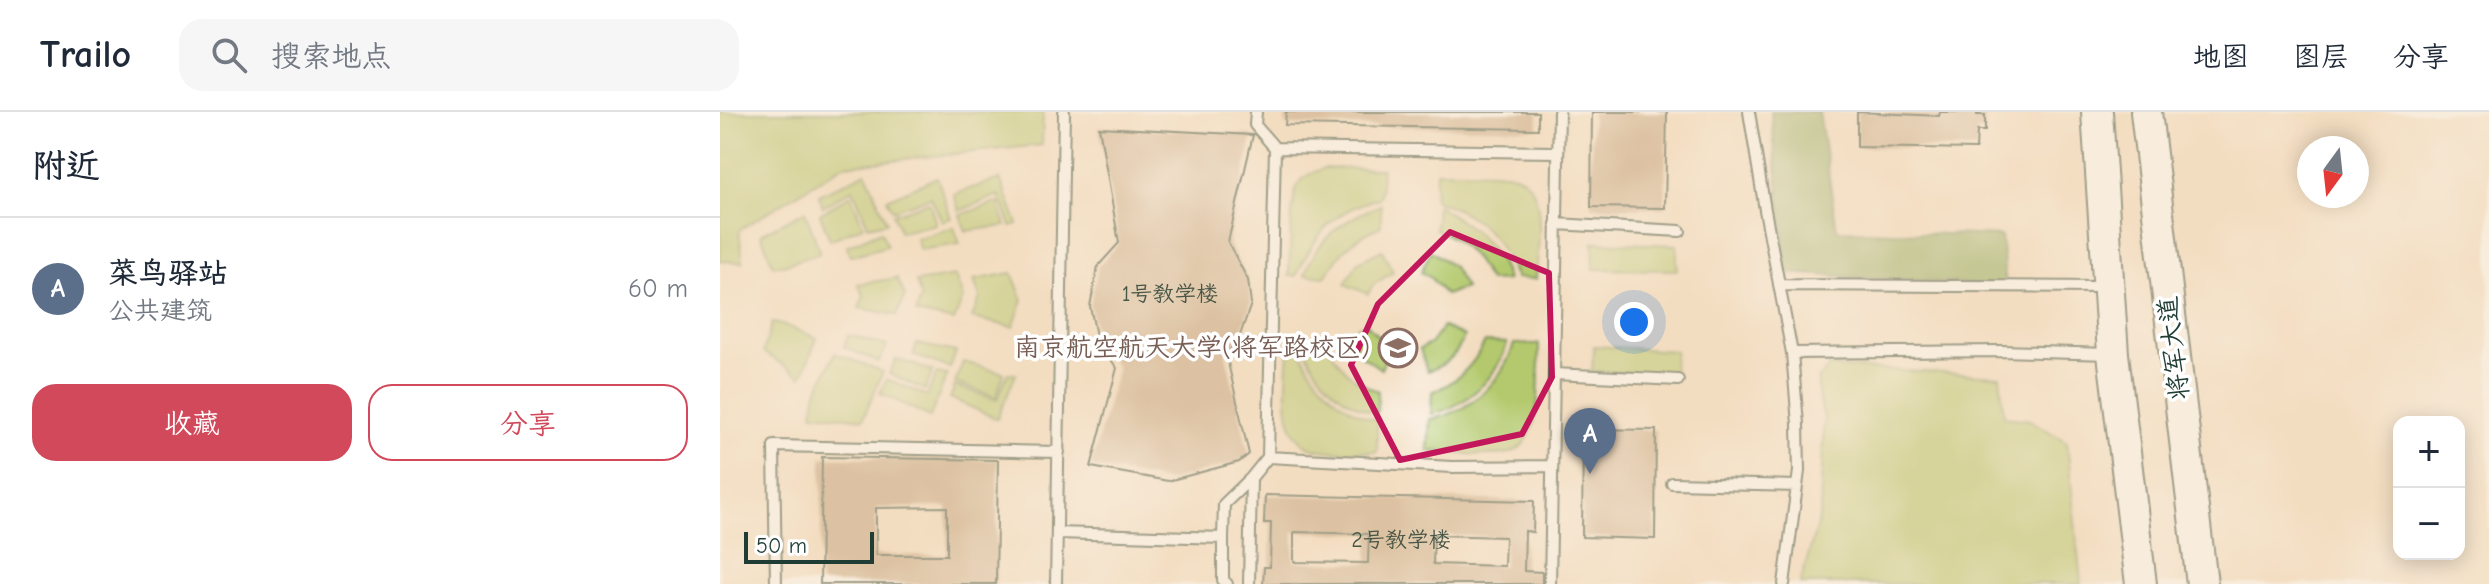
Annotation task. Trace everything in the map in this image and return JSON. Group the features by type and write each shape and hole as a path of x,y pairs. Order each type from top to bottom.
{"main road":[{"path":"2097,112 2113,354 2141,584"},
{"name":"将军大道","path":"2146,112 2202,584"}],"lane":[{"path":"1056,584 1064,112"},
{"path":"1227,584 1223,580 1224,504 1268,457 1275,148 1255,125 1256,112"},
{"path":"1550,584 1559,112"},
{"path":"1749,112 1792,353 1798,424 1797,486 1784,584"},
{"path":"1275,148 1557,152"},
{"path":"1556,224 1680,231"},
{"path":"1779,285 2110,288"},
{"path":"1792,353 2002,351 2113,354"},
{"path":"1554,374 1678,380"},
{"path":"776,584 774,446 1059,452"},
{"path":"1268,457 1452,467 1552,466"},
{"path":"1249,584 1251,478"},
{"path":"1672,483 1797,486"},
{"path":"1057,533 1223,538"}],"highlighted area":[{"path":"1450,232 1549,273 1552,377 1522,434 1400,460 1351,365 1378,304"}],"green space":[{"path":"720,112 1043,112 1042,145 844,165 739,230 743,262 720,261"},
{"path":"1771,112 1819,112 1837,230 2001,236 2006,286 1787,273"},
{"path":"1325,168 1382,169 1380,198 1349,209 1338,217 1319,236 1296,276 1289,276 1295,192 1303,179"},
{"path":"1436,171 1502,173 1524,179 1537,202 1539,218 1536,279 1516,278 1502,249 1485,228 1463,212 1434,200"},
{"path":"866,172 887,222 868,226 853,189 823,207 819,195"},
{"path":"937,177 951,218 942,221 931,197 893,210 887,199"},
{"path":"1000,179 1018,224 1011,226 999,195 959,211 954,194"},
{"path":"851,195 863,226 830,240 820,214"},
{"path":"929,202 936,224 900,232 893,214"},
{"path":"998,202 1006,226 966,231 960,215"},
{"path":"1381,205 1381,226 1348,246 1325,277 1305,275 1317,250 1334,231 1356,216"},
{"path":"1437,205 1489,245 1507,280 1489,281 1466,250 1435,229"},
{"path":"805,211 820,253 783,265 773,265 761,234"},
{"path":"954,227 960,244 920,250 916,239"},
{"path":"881,231 887,246 850,256 847,246"},
{"path":"1593,242 1677,245 1677,270 1594,269"},
{"path":"1382,250 1393,272 1373,285 1368,294 1345,284 1358,262"},
{"path":"1431,251 1453,267 1465,288 1445,295 1431,278 1421,272"},
{"path":"1012,273 1023,300 1013,327 972,318 980,298 974,280"},
{"path":"955,276 963,298 954,321 916,313 921,297 916,282"},
{"path":"897,278 905,296 897,315 859,308 864,296 858,284"},
{"path":"772,323 817,338 802,377 763,352"},
{"path":"1366,323 1389,349 1381,369 1358,353 1346,331"},
{"path":"1443,327 1464,336 1450,359 1427,371 1420,349 1430,344"},
{"path":"848,335 887,346 879,362 844,347"},
{"path":"1290,337 1296,338 1308,365 1326,389 1350,408 1377,420 1377,452 1328,451 1301,441 1293,430 1287,400"},
{"path":"1326,340 1346,371 1360,383 1378,391 1377,413 1352,403 1321,377 1303,341"},
{"path":"1485,342 1507,343 1488,379 1457,404 1431,414 1432,392 1463,373"},
{"path":"917,344 956,352 950,368 913,355"},
{"path":"1514,344 1539,344 1537,406 1529,436 1521,446 1510,453 1493,455 1428,451 1430,419 1458,410 1482,394 1501,371"},
{"path":"1594,346 1675,351 1673,376 1592,371"},
{"path":"835,353 883,372 863,419 813,413 817,391"},
{"path":"896,359 933,371 925,390 889,374"},
{"path":"963,362 1004,373 996,397 955,383"},
{"path":"1829,367 2000,376 2004,417 2030,420 2067,442 2081,584 1800,584 1820,515 1824,417 1818,395 1818,379"},
{"path":"937,373 947,375 930,417 880,393 887,379 927,396"},
{"path":"1008,373 1016,374 997,419 950,398 955,386 997,400"}],"building":[{"path":"1286,112 1538,112 1538,129 1285,125"},
{"path":"1592,112 1667,112 1665,208 1591,207"},
{"path":"1857,112 1939,116 1940,112 1977,112 1977,115 1985,115 1985,131 1977,131 1976,149 1857,147"},
{"path":"1099,127 1253,135 1228,242 1248,280 1251,304 1238,341 1226,354 1249,454 1239,462 1168,481 1091,467 1117,368 1097,341 1090,306 1098,266 1119,243"},
{"path":"1583,429 1656,430 1655,539 1582,537"},
{"path":"822,457 998,460 996,584 820,584","holes":["947,507 947,555 876,555 876,508"]},
{"path":"1265,495 1534,501 1533,532 1525,531 1524,571 1542,572 1542,584 1263,584 1264,567 1270,567 1271,523 1264,523","holes":["1294,532 1369,534 1368,563 1294,562","1434,535 1505,537 1504,566 1433,564"]}],"place":[{"name":"南京航空航天大学(将军路校区)","path":"1398,348"},
{"name":"菜鸟驿站","path":"1590,474"}]}
